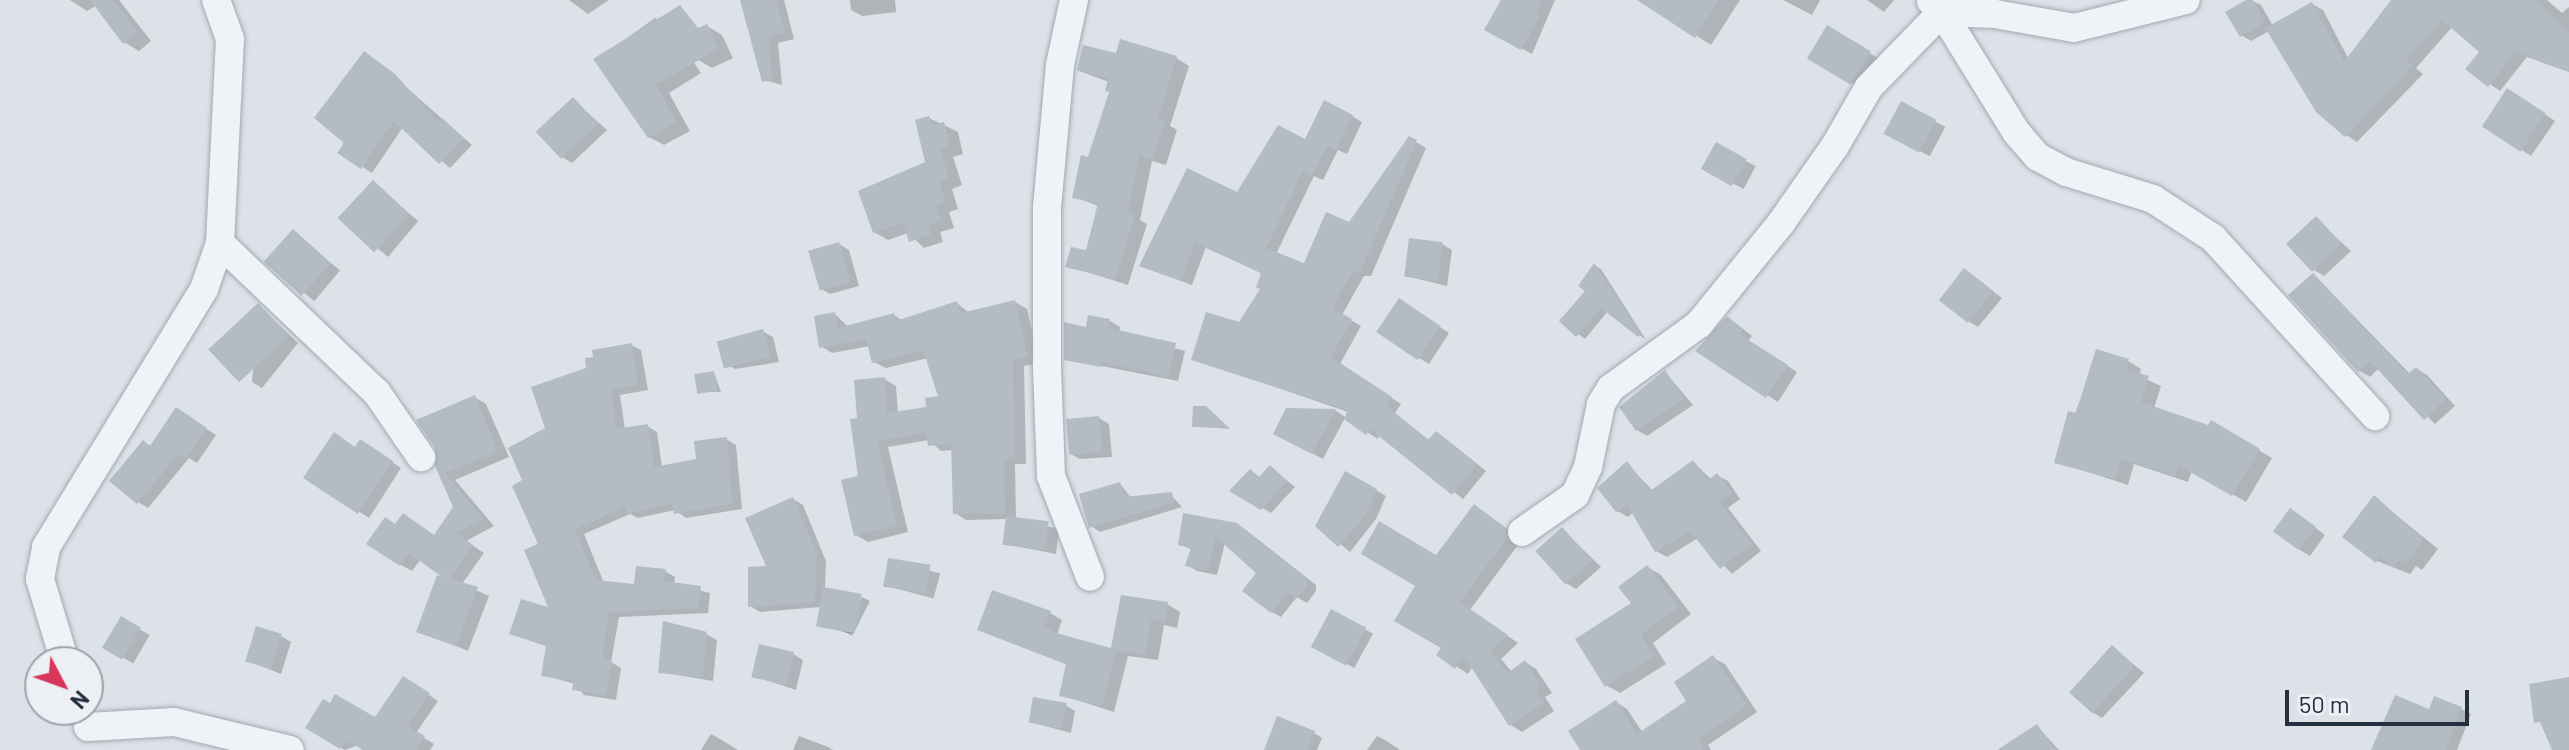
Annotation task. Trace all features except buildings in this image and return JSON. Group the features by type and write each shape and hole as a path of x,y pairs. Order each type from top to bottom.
{"street":[{"path":"60,646 40,579 46,547 204,289 220,243 230,39 216,0"},
{"path":"1074,0 1060,65 1047,207 1047,367 1051,476 1090,577"},
{"path":"1936,6 2074,28 2186,0"},
{"path":"1936,6 2016,132 2038,157 2066,172 2153,199 2213,238 2375,416"},
{"path":"1522,532 1575,495 1588,467 1601,404 1611,388 1699,324 1781,223 1835,146 1869,87 1936,6"},
{"path":"220,243 377,393 421,457"},
{"path":"87,729 174,722 290,750"}]}
